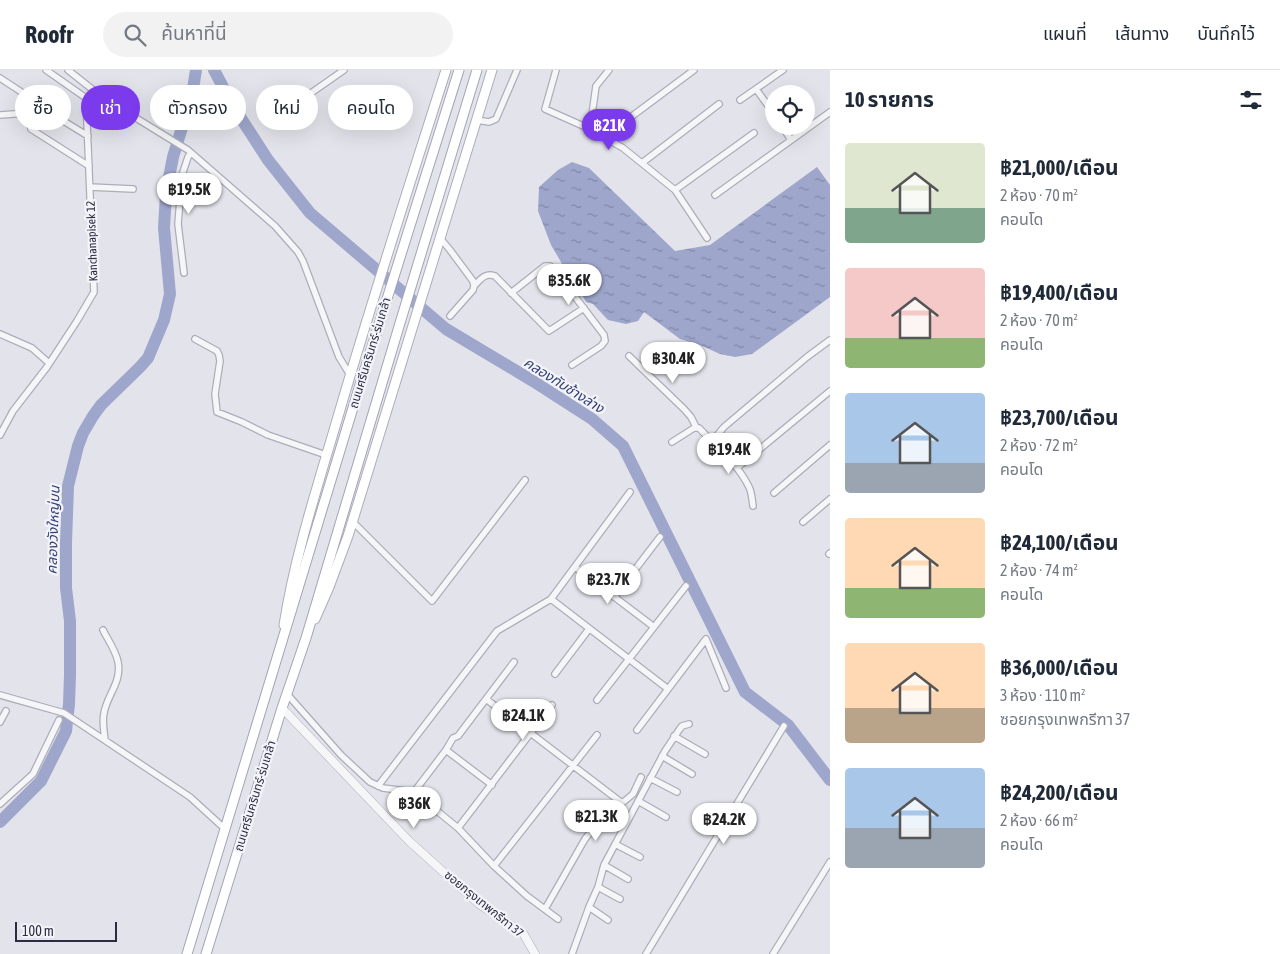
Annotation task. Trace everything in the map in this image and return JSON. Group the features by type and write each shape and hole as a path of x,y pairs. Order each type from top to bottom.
{"main road":[{"name":"ถนนศรีนครินทร์-ร่มเกล้า","path":"282,637 300,544 350,375 446,70"},
{"name":"ถนนศรีนครินทร์-ร่มเกล้า","path":"187,954 282,637 459,70"},
{"name":"ถนนศรีนครินทร์-ร่มเกล้า","path":"206,954 282,708 306,638 477,70"},
{"name":"ถนนศรีนครินทร์-ร่มเกล้า","path":"306,638 335,571 353,522 492,70"}],"street":[{"name":"Kanchanapisek 12","path":"0,435 12,411 49,363 94,292 86,98 46,70"},
{"path":"68,70 102,97 189,152 275,226 298,252 303,261 339,357 350,375"},
{"path":"318,88 344,70"},
{"path":"476,120 489,122 496,119 516,70"},
{"path":"556,70 545,109 590,129 623,148 642,163 675,190 707,238"},
{"path":"590,129 596,86 609,70"},
{"path":"604,137 694,70"},
{"path":"740,100 783,70"},
{"path":"0,78 15,88"},
{"path":"756,89 765,102"},
{"path":"642,163 719,104"},
{"path":"715,195 830,112"},
{"path":"0,115 15,114"},
{"path":"71,126 88,136"},
{"path":"33,130 89,166"},
{"path":"675,190 754,132"},
{"path":"788,135 791,140"},
{"path":"184,273 178,224 182,175 189,152"},
{"path":"90,187 133,189"},
{"path":"440,238 473,281 474,286"},
{"path":"511,293 545,266 550,266 604,336 605,341 601,346 572,365"},
{"path":"450,316 474,286 486,275 490,274 495,276 549,331 584,308"},
{"path":"0,334 32,348 49,363"},
{"path":"195,339 219,355 220,362 215,394 217,412 268,435 326,455"},
{"path":"705,452 724,427 827,342 830,350"},
{"path":"629,356 684,409 696,427 737,468 749,487 753,506"},
{"path":"737,468 830,391"},
{"path":"672,442 696,427"},
{"path":"774,493 830,445"},
{"path":"353,522 432,601 525,480"},
{"path":"378,786 497,631 551,599 630,492"},
{"path":"803,522 830,499"},
{"path":"614,597 660,537"},
{"path":"575,567 654,627"},
{"path":"597,700 686,586"},
{"path":"551,599 668,689"},
{"path":"555,674 589,629"},
{"path":"104,630 118,660 119,669 118,678 104,713 105,740"},
{"path":"636,730 706,639 726,688"},
{"path":"414,792 453,738 458,736 514,662"},
{"path":"287,694 341,755 370,782 383,788 414,792 468,837 494,866 528,896 558,919"},
{"path":"0,695 64,713 190,797 225,829"},
{"path":"486,699 622,803"},
{"path":"458,828 552,705"},
{"name":"ซอยกรุงเทพกรีฑา 37","path":"282,708 409,841 479,904 523,933 535,954"},
{"path":"0,722 6,711"},
{"path":"0,804 33,774 59,720"},
{"path":"572,954 598,887 604,865 674,736 682,726 689,724"},
{"path":"646,954 784,726"},
{"path":"494,866 597,735"},
{"path":"674,736 705,754"},
{"path":"446,750 492,785"},
{"path":"662,756 692,774"},
{"path":"545,909 585,839 598,823 633,794 642,777"},
{"path":"650,778 677,792"},
{"path":"638,800 666,816"},
{"path":"616,844 640,857"},
{"path":"773,954 830,862"},
{"path":"604,865 628,879"},
{"path":"598,887 620,899"},
{"path":"589,907 608,920"}],"water":[{"path":"572,162 589,168 675,251 710,245 817,167 830,185 830,297 752,354 735,357 720,354 680,339 644,312 638,321 626,324 608,320 593,304 586,302 578,288 566,275 551,245 538,211 539,187 558,170"}],"waterway":[{"name":"คลองวังใหญ่บน","path":"0,822 41,781 66,731 70,675 70,621 66,588 68,486 83,433 101,405 148,358 164,320 170,294 164,228 166,193 173,157 192,95 196,70"},
{"name":"คลองทับช้างล่าง","path":"214,70 233,106 268,160 310,213 446,329 592,419 623,446 745,692 788,725 830,780"}]}
